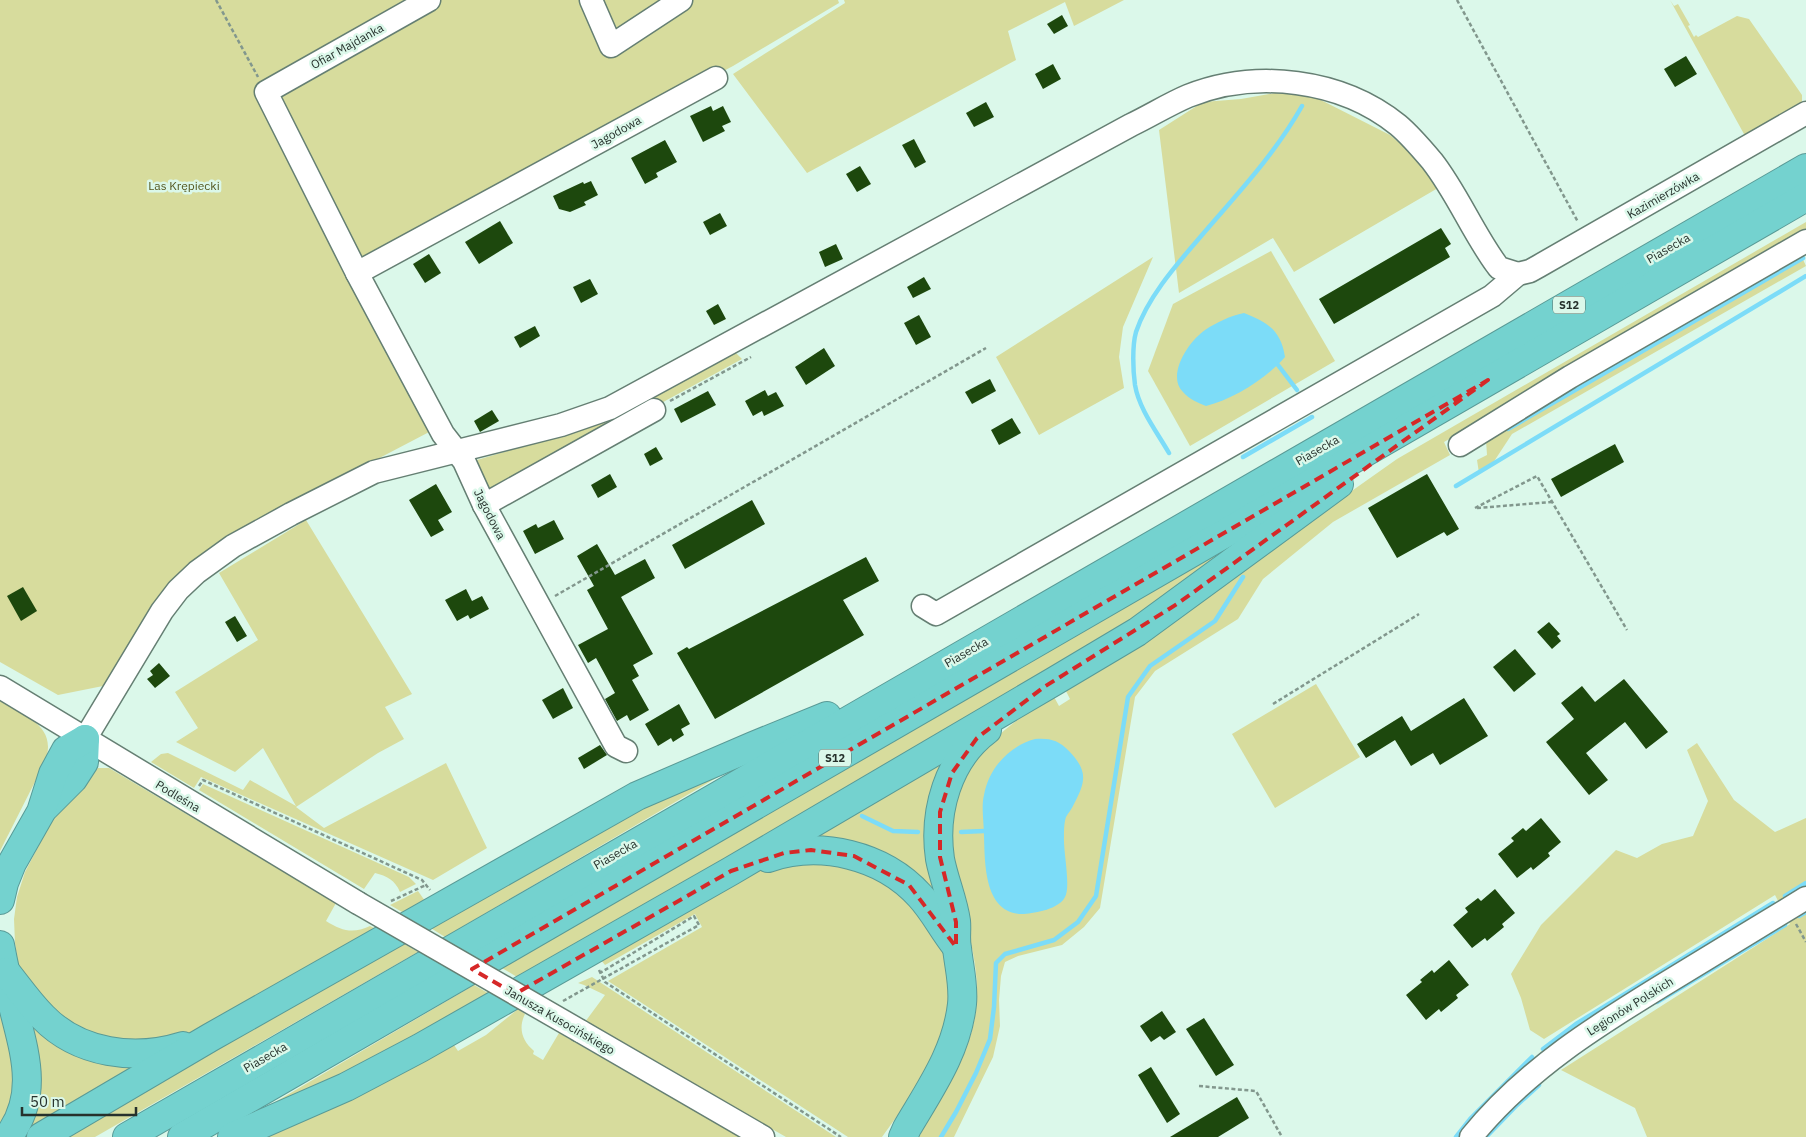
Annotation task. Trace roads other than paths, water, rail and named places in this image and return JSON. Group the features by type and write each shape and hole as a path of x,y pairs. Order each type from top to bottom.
{"highway":[{"name":"Piasecka","path":"127,1137 1806,168"},
{"name":"Piasecka","path":"182,1137 1806,197"},
{"path":"232,1137 346,1087 420,1048 731,871 1137,632 1346,479 1488,380"},
{"path":"42,1137 211,1037 637,796 753,746 919,679"},
{"path":"902,1134 935,1082 955,1037 962,995 960,965 956,947 956,922 940,857 938,835 944,793 957,765 977,738 1044,687"},
{"path":"0,900 12,863 41,812 53,774 66,750 85,739"},
{"path":"731,871 784,853 811,850 832,851 854,856 874,863 909,885 927,904 956,947"},
{"path":"0,946 23,1041 28,1082 25,1101 8,1137"},
{"path":"6,972 44,1018 58,1030 89,1046 126,1054 154,1053 211,1037"}],"street":[{"name":"Ofiar Majdanka","path":"266,92 429,0"},
{"path":"592,0 611,46 681,0"},
{"name":"Jagodowa","path":"357,273 716,78"},
{"path":"85,739 162,611 184,584 212,560 266,528 374,472 561,425 610,408 1131,125 1188,96 1236,84 1276,81 1299,83 1347,96 1374,108 1398,125 1433,162 1499,268 1518,274"},
{"name":"Jagodowa","path":"266,92 357,273 443,434 464,461 484,504 616,746 626,751"},
{"name":"Kazimierzówka","path":"923,606 936,614 1492,296 1518,274 1530,271 1806,113"},
{"path":"1460,445 1570,377 1806,241"},
{"path":"484,504 654,410"},
{"name":"Podleśna","path":"0,687 358,903"},
{"name":"Legionów Polskich","path":"1471,1137 1518,1088 1576,1040 1624,1008 1806,898"},
{"name":"Janusza Kusocińskiego","path":"358,903 763,1137"}],"water":[{"path":"1244,313 1272,328 1280,340 1285,357 1259,380 1238,393 1216,403 1206,406 1188,397 1178,385 1177,377 1178,368 1192,342 1214,324"},
{"path":"1035,739 1054,740 1065,747 1079,764 1082,770 1083,782 1065,822 1064,842 1067,892 1065,897 1058,905 1024,914 1011,912 1001,906 989,886 985,860 983,805 987,785 995,767 1017,747"}],"waterway":[{"path":"1169,453 1144,412 1137,394 1133,358 1136,332 1148,306 1164,281 1268,157 1302,106"},
{"path":"1508,429 1803,258"},
{"path":"1456,486 1806,276"},
{"path":"1278,365 1297,390"},
{"path":"1243,457 1312,417"},
{"path":"941,1137 976,1073 990,1039 996,963 1005,954 1054,940 1078,922 1096,896 1128,697 1150,666 1215,621 1243,577"},
{"path":"862,816 893,831 918,832"},
{"path":"961,832 984,831"},
{"path":"1785,896 1806,883"},
{"path":"1543,1049 1576,1024 1773,903"},
{"path":"1799,916 1806,912"},
{"path":"1657,1002 1785,925"},
{"path":"1456,1137 1471,1118 1532,1057"},
{"path":"1486,1137 1539,1085"}],"park label":[{"name":"Las Krępiecki","path":"184,185"}]}
